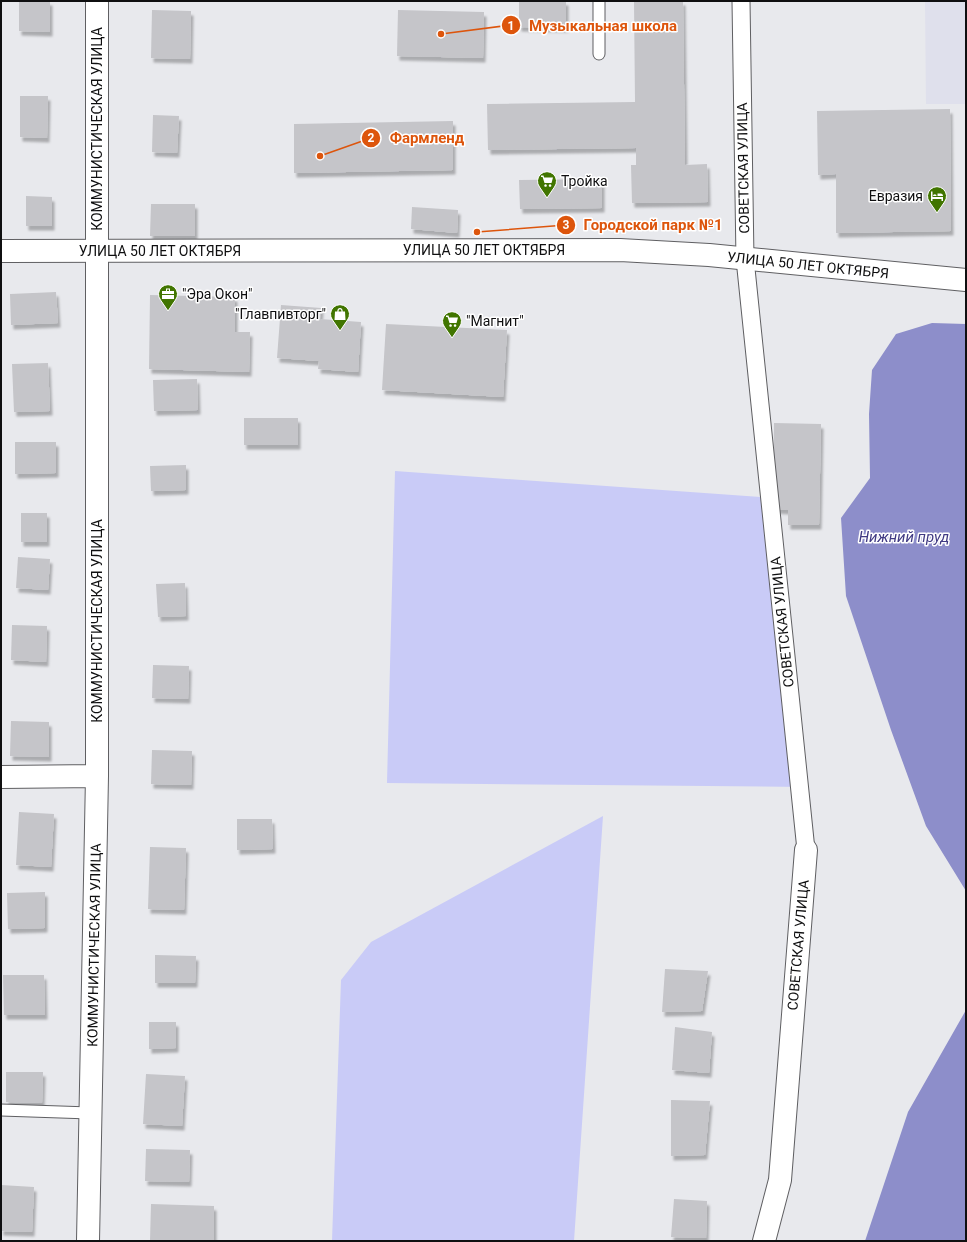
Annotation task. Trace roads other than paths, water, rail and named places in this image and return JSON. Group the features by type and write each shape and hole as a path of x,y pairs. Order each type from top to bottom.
{"street":[{"name":"КОММУНИСТИЧЕСКАЯ УЛИЦА","path":"88,1241 97,776 98,1"},
{"name":"СОВЕТСКАЯ УЛИЦА","path":"741,1 744,259 806,850 780,1180 764,1241"},
{"name":"УЛИЦА 50 ЛЕТ ОКТЯБРЯ","path":"1,251 612,250 744,259 966,280"},
{"path":"1,777 97,776"}],"lane":[{"path":"599,1 600,54"},
{"path":"1,1110 90,1112"}],"water":[{"name":"Нижний пруд","path":"932,323 966,324 966,891 926,826 891,730 846,596 841,518 870,478 869,414 872,370 896,334"},
{"path":"966,1010 966,1241 865,1241 908,1112"}],"place":[{"name":"Музыкальная школа","path":"441,34"},
{"name":"Фармленд","path":"320,156"},
{"name":"Тройка","path":"547,198"},
{"name":"Евразия","path":"937,213"},
{"name":"Городской парк №1","path":"477,232"},
{"name":"\"Эра Окон\"","path":"168,311"},
{"name":"\"Главпивторг\"","path":"340,331"},
{"name":"\"Магнит\"","path":"452,338"}]}
